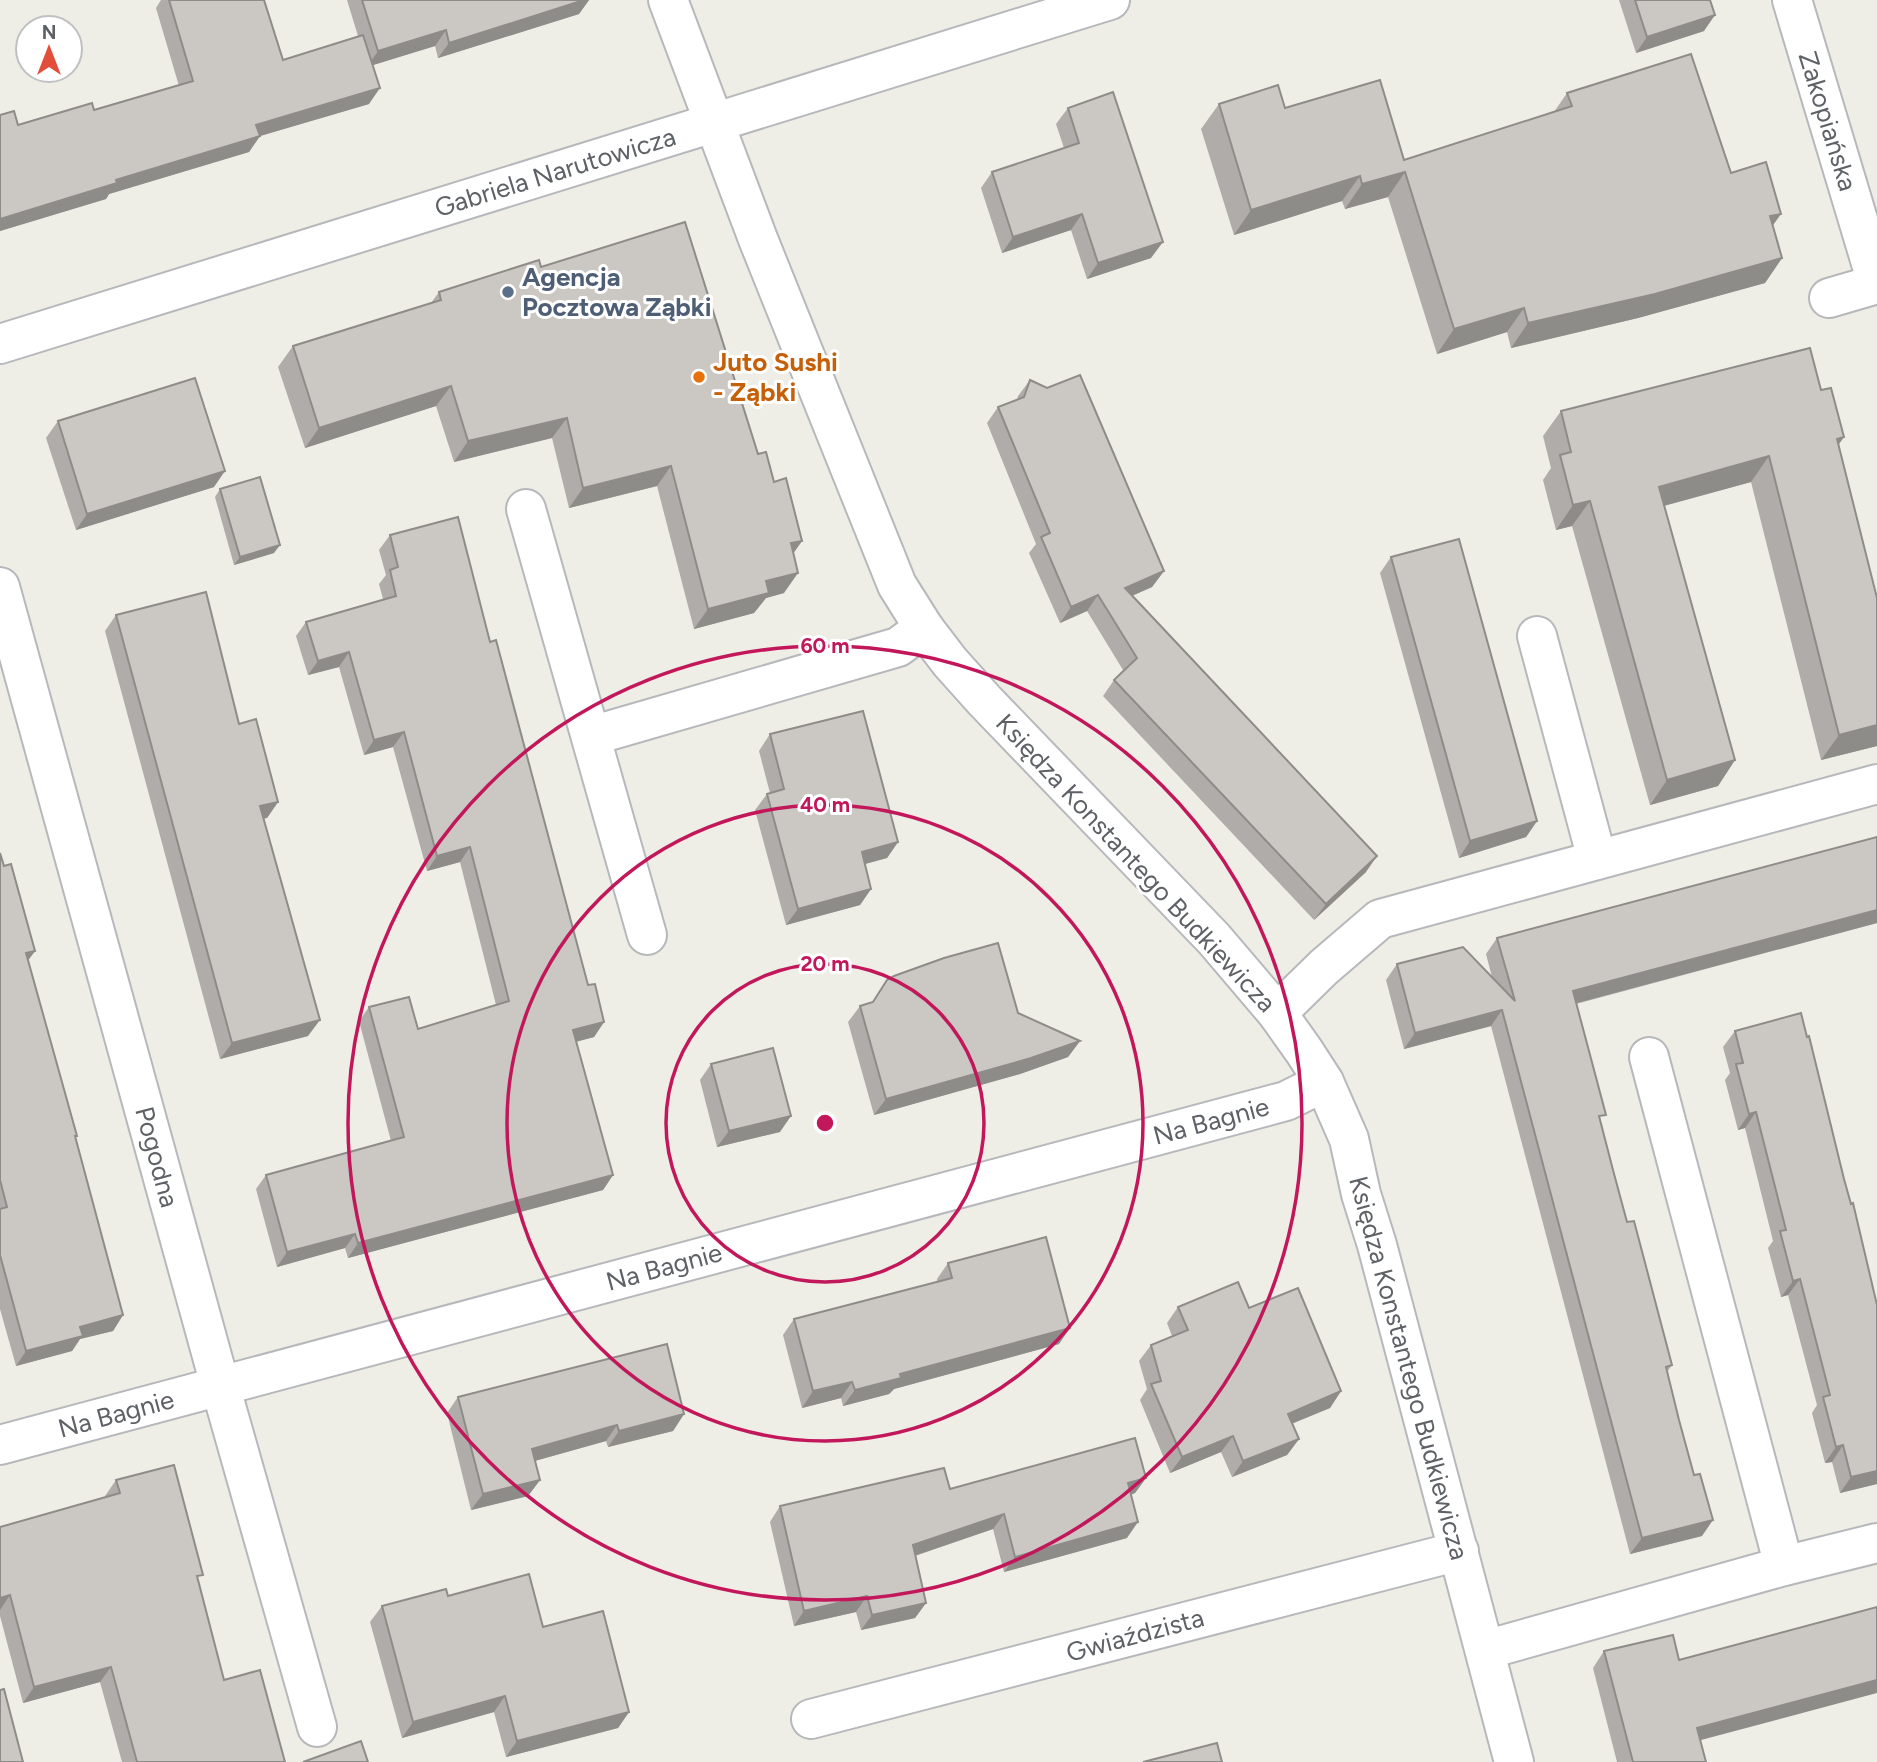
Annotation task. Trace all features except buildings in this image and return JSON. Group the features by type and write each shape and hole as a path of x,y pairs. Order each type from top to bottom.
{"street":[{"name":"Księdza Konstantego Budkiewicza","path":"668,0 758,239 897,585 924,628 950,662 1183,905 1276,1013 1324,1082 1349,1139 1361,1194 1377,1245 1514,1762"},
{"name":"Gabriela Narutowicza","path":"0,345 1110,0"},
{"name":"Zakopiańska","path":"1792,0 1877,283"},
{"path":"1829,298 1877,283"},
{"path":"526,509 647,935"},
{"name":"Pogodna","path":"0,587 317,1727"},
{"path":"591,736 898,647 924,628"},
{"path":"1537,636 1597,859"},
{"path":"1276,1013 1380,919 1877,784"},
{"path":"1649,1057 1784,1566"},
{"name":"Na Bagnie","path":"0,1445 1286,1101 1324,1082"},
{"path":"1485,1650 1784,1566 1877,1543"},
{"name":"Gwiaździsta","path":"811,1719 1459,1551"}],"place":[{"name":"Agencja Pocztowa Ząbki","path":"508,292"},
{"name":"Juto Sushi - Ząbki","path":"699,377"}]}
